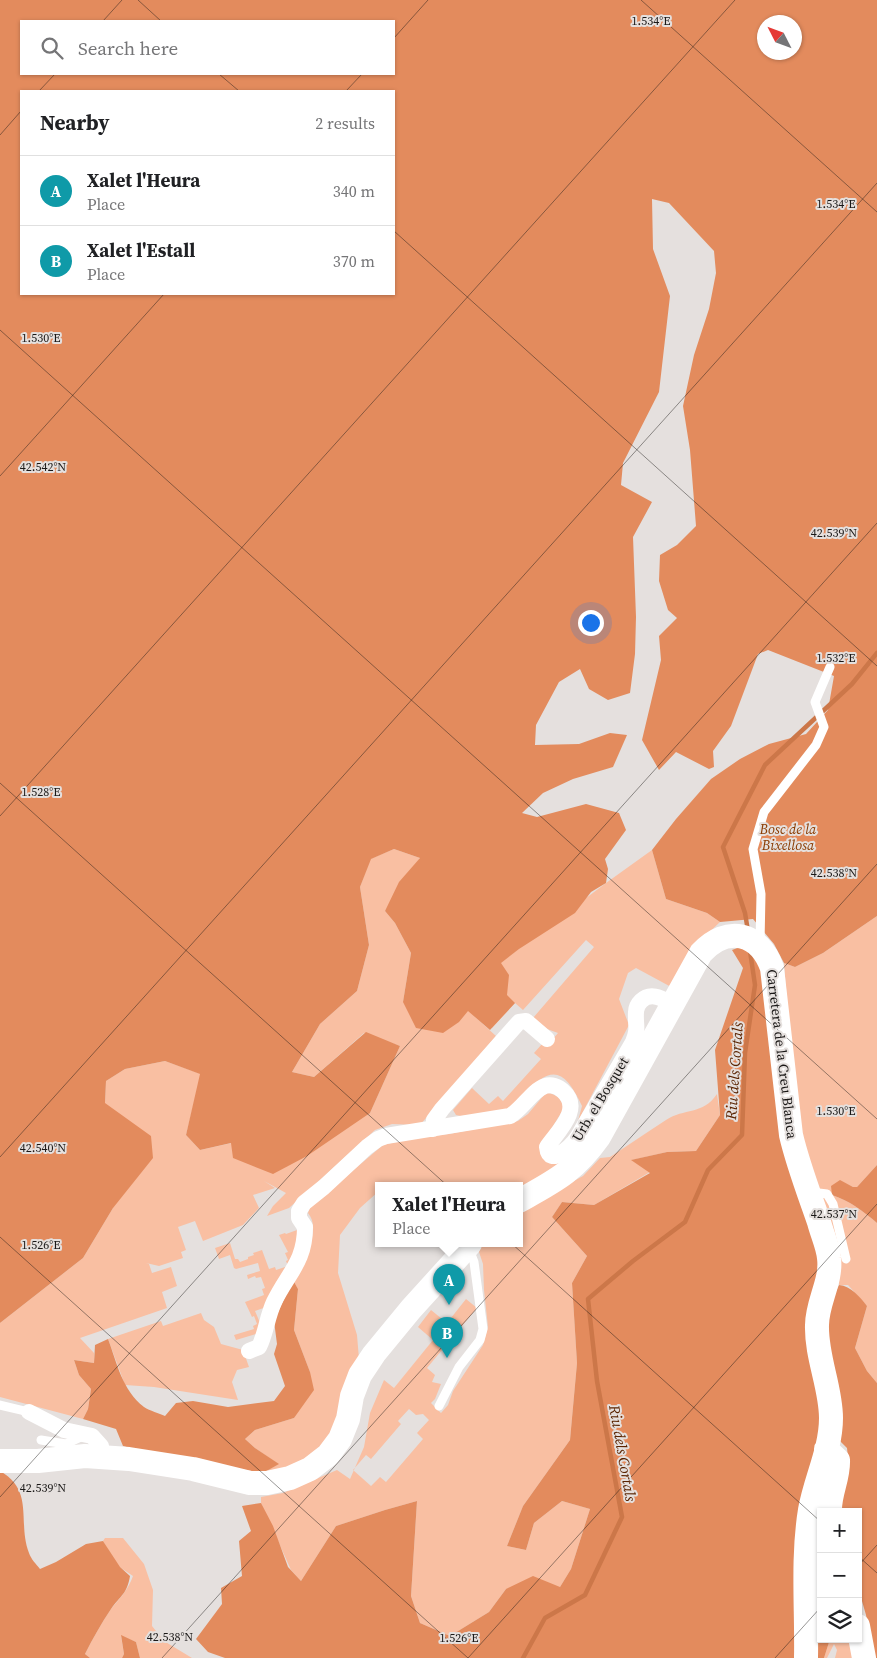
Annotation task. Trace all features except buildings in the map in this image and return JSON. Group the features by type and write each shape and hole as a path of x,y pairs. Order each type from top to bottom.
{"main road":[{"path":"523,1199 571,1170 587,1154 604,1129 701,953 710,944 725,936 733,935 743,937 760,946"},
{"name":"Carretera de la Creu Blanca","path":"760,946 768,956 772,968 788,1116 797,1159 827,1248 830,1264 817,1322 817,1340 830,1410 826,1449 810,1508 807,1529 805,1568 806,1658"},
{"path":"0,1461 38,1461 85,1456 102,1457 161,1463 250,1483 267,1484 290,1478 310,1469 328,1456 340,1439 348,1420 352,1396 360,1375 374,1354 411,1309 467,1247"},
{"path":"826,1449 838,1460 839,1469 829,1502 830,1508"},
{"path":"861,1643 864,1658"}],"street":[{"name":"Urb. el Bosquet","path":"249,1351 258,1347 265,1335 273,1304 300,1260 305,1227 299,1218 299,1212 304,1203 368,1147 378,1139 386,1136 510,1116 517,1112 538,1090 544,1086 552,1085 563,1091 571,1104 571,1112 547,1147 550,1155 556,1156 563,1153 570,1148 577,1138 633,1042 638,1026 636,1007 644,998 652,996 660,997 673,1004"},
{"path":"433,1129 434,1120 442,1109 519,1022 526,1021 547,1039"},
{"path":"29,1412 64,1430 92,1436 101,1446 102,1457"}],"lane":[{"path":"760,946 760,894 753,849 764,812 816,745 824,727 815,702 830,667"},
{"path":"810,1196 819,1193 827,1194 833,1204 846,1259"},
{"path":"439,1406 459,1367 480,1340 483,1328 474,1262 470,1247"},
{"path":"0,1405 29,1412"},
{"path":"41,1440 66,1444 85,1435"}],"shaded area":[{"path":"394,849 420,858 385,911 395,923 411,953 403,1002 500,963 652,850 666,899 707,913 720,922 697,944 673,988 636,968 628,973 619,999 629,1025 578,1121 582,1106 570,1085 564,1078 557,1075 542,1078 511,1109 494,1113 461,1116 456,1115 453,1110 472,1088 489,1104 498,1096 503,1101 541,1059 534,1053 542,1044 546,1047 558,1033 547,1029 533,1018 594,947 586,940 523,1010 515,1003 492,1028 473,1015 496,1036 420,1125 392,1124 375,1130 289,1208 267,1216 273,1206 286,1193 264,1181 275,1188 253,1195 259,1208 243,1225 203,1241 195,1221 178,1227 186,1250 181,1252 183,1258 159,1266 146,1263 149,1264 152,1273 171,1267 177,1286 162,1292 167,1308 80,1338 94,1353 94,1363 74,1360 79,1375 91,1389 88,1409 83,1419 0,1397 0,1323 83,1258 113,1208 105,1103 106,1081 125,1069 165,1061 201,1074 186,1135 200,1150 370,1113 400,1046 364,1033 314,1077 292,1072 320,1024 357,991 369,945 360,887 370,859"},
{"path":"877,916 877,1165 857,1187 840,1181 832,1195 845,1200 877,1223 877,1383 867,1371 855,1348 867,1306 848,1285 839,1285 838,1268 808,1166 794,1088 784,963 795,967 823,953"},
{"path":"548,1093 559,1098 564,1108 541,1146 565,1161 523,1191 523,1182 375,1182 375,1195 360,1208 340,1235 338,1273 357,1335 359,1359 329,1441 288,1471 263,1473 278,1464 245,1439 255,1430 294,1418 310,1372 294,1330 298,1289 293,1280 312,1237 312,1220 308,1213 310,1207 383,1145 408,1139 449,1134 518,1121 528,1114 544,1095"},
{"path":"717,1094 720,1115 696,1151 667,1152 632,1160 650,1172 594,1205 562,1202 552,1217 587,1256 572,1283 577,1363 570,1440 523,1506 507,1546 526,1550 534,1523 562,1501 590,1509 571,1569 560,1587 506,1589 489,1612 450,1636 420,1623 411,1596 417,1501 336,1526 301,1581 291,1570 261,1503 261,1497 283,1493 337,1470 350,1479 354,1471 371,1486 380,1477 386,1482 423,1439 417,1433 429,1420 423,1414 416,1415 409,1409 398,1421 401,1424 371,1459 366,1455 355,1468 364,1447 370,1413 384,1380 394,1388 433,1340 418,1327 431,1310 447,1323 466,1299 477,1308 427,1368 435,1375 432,1382 441,1384 435,1399 431,1403 441,1413 448,1405 453,1391 483,1345 488,1327 483,1264 477,1247 523,1247 523,1209 583,1176 600,1158 610,1157 673,1116 706,1105"},
{"path":"297,1230 298,1244 288,1266 285,1253 288,1252 279,1235"},
{"path":"230,1243 235,1259 238,1259 240,1262 254,1255 253,1253 262,1250 269,1269 275,1267 276,1270 288,1266 269,1306 255,1311 261,1325 256,1334 236,1340 234,1335 254,1329 253,1326 257,1324 245,1302 264,1295 262,1289 265,1288 261,1277 256,1278 255,1276 248,1279 247,1275 260,1271 258,1263 236,1269 230,1255 219,1259 215,1248"},
{"path":"201,1313 204,1320 214,1327 221,1344 243,1350 249,1367 237,1370 232,1382 238,1400 154,1387 125,1385 108,1339 161,1321 163,1326"},
{"path":"105,1538 123,1538 144,1564 153,1590 152,1626 164,1641 192,1658 140,1658 136,1642 121,1636 124,1654 122,1658 90,1658 85,1654 104,1620 126,1590 133,1576 118,1566 103,1541"},
{"path":"829,1643 853,1643 855,1658 835,1658 837,1650 834,1644 827,1658 824,1658"}],"green space":[{"name":"Bosc de la Bixellosa","path":"0,0 877,0 877,916 823,953 795,967 784,963 774,944 753,919 720,922 707,913 666,899 652,850 711,779 740,759 769,744 806,734 828,710 834,676 768,650 758,654 731,726 713,751 714,767 709,769 676,752 659,770 642,740 661,660 659,636 677,618 668,610 659,581 660,555 677,545 696,526 690,450 683,406 694,355 709,309 716,273 714,251 669,203 652,199 653,249 670,296 659,392 623,463 621,485 652,502 633,537 636,617 635,654 630,693 608,700 589,689 580,669 559,682 536,725 535,745 579,744 610,733 627,735 613,767 573,779 543,793 522,813 537,817 586,804 619,813 626,830 605,859 608,869 606,883 591,892 575,913 519,949 501,963 509,975 507,995 515,1003 490,1030 468,1011 459,1022 443,1033 416,1028 403,1002 411,953 395,923 385,911 399,882 420,858 394,849 371,859 360,887 369,945 357,991 320,1024 292,1072 314,1077 366,1032 400,1046 370,1113 307,1156 273,1174 233,1158 231,1143 200,1150 186,1135 200,1074 165,1061 125,1069 106,1081 105,1103 151,1136 153,1158 113,1208 83,1258 0,1323"},
{"path":"740,947 756,956 765,983 822,1276 822,1398 797,1658 225,1658 208,1652 196,1639 222,1604 221,1588 242,1576 239,1541 251,1531 242,1506 261,1503 273,1526 288,1567 301,1581 336,1526 417,1501 411,1596 420,1623 450,1636 489,1612 506,1589 533,1576 560,1587 571,1569 590,1509 562,1501 534,1523 526,1550 507,1546 523,1506 570,1440 577,1363 572,1283 587,1256 552,1217 562,1202 594,1205 650,1173 631,1160 667,1152 696,1151 720,1115 715,1050 743,968 732,950"},
{"path":"877,1165 877,1223 845,1200 832,1195 831,1186 840,1180 853,1187 857,1187"},
{"path":"293,1280 298,1289 294,1330 310,1372 314,1390 294,1418 255,1430 245,1439 279,1464 263,1473 160,1456 123,1446 116,1429 83,1419 88,1409 91,1389 79,1375 74,1360 94,1363 95,1345 108,1339 121,1376 130,1393 144,1407 165,1416 176,1403 193,1401 228,1407 274,1401 285,1386 274,1354 277,1344 274,1321"},
{"path":"839,1285 851,1290 867,1306 855,1348 867,1371 877,1383 877,1658 874,1658 862,1601 862,1508 838,1508 848,1458 847,1448 838,1439 826,1355 830,1304"},
{"path":"0,1471 11,1479 18,1488 23,1508 26,1541 30,1555 40,1569 86,1544 103,1541 120,1567 130,1576 125,1591 107,1615 85,1654 90,1658 0,1658"},
{"path":"817,1547 817,1643 829,1643 824,1658 816,1658 813,1580"},
{"path":"121,1635 136,1642 140,1658 122,1658 124,1654"}],"waterway":[{"name":"Riu dels Cortals","path":"748,931 745,913 723,847 765,765 852,684 877,653"},
{"name":"Riu dels Cortals","path":"523,1658 545,1618 585,1595 622,1517 597,1381 588,1299 633,1261 685,1222 708,1170 742,1135 745,1053 755,985 750,951"}],"place":[{"name":"Xalet l'Heura","path":"449,1305"},
{"name":"Xalet l'Estall","path":"447,1358"}]}
